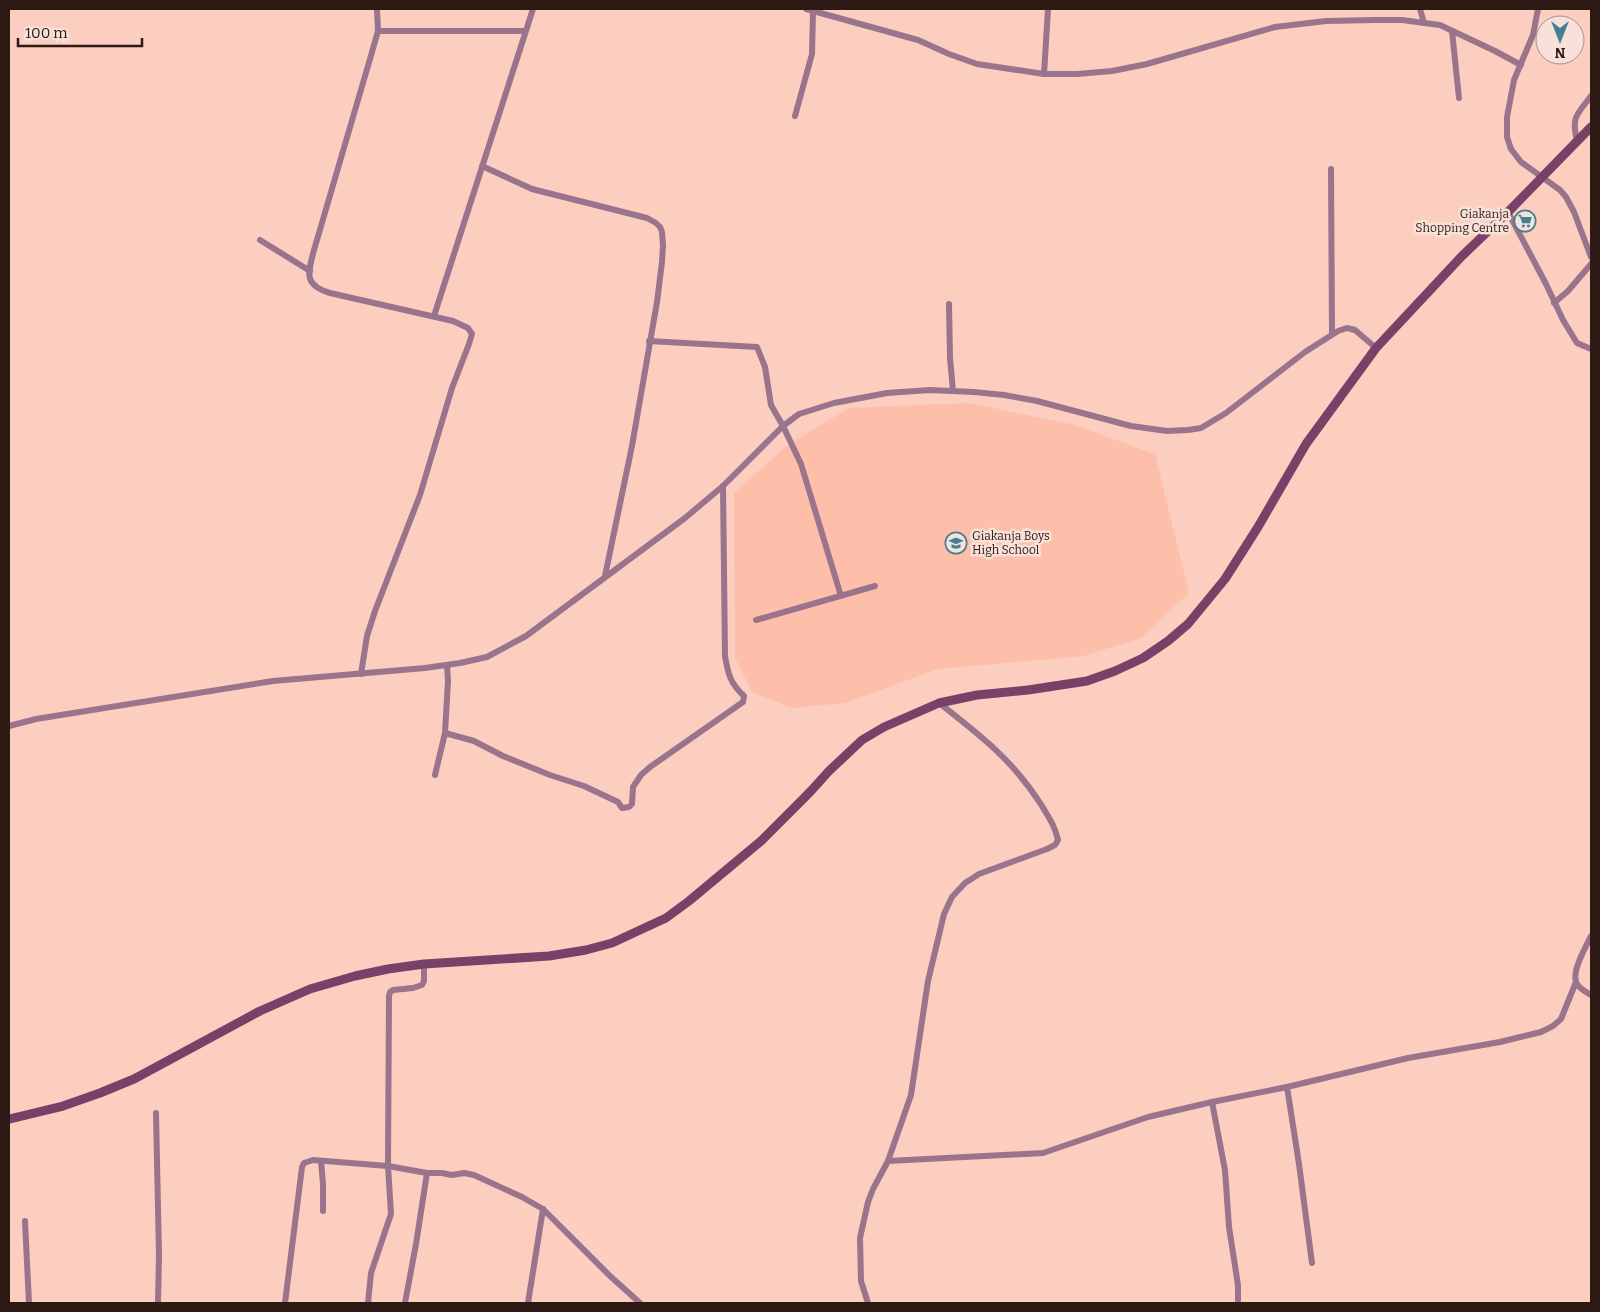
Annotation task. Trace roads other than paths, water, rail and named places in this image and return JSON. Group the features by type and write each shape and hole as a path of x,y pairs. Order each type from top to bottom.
{"main road":[{"path":"9,1119 63,1106 134,1079 260,1012 310,989 388,968 548,956 586,950 612,943 666,918 690,901 761,841 829,770 862,740 884,727 939,703 977,695 1087,681 1143,658 1168,641 1188,624 1225,579 1258,527 1306,444 1376,348 1456,262 1591,127"}],"street":[{"path":"361,674 367,636 375,611 420,495 452,388 472,334 468,328 453,321 318,290 312,282 310,271 320,229 378,31 377,9"},
{"path":"434,316 532,9"},
{"path":"806,9 918,40 977,64 1044,74 1094,73 1147,64 1275,27 1293,24 1375,20 1402,20 1440,25 1521,65"},
{"path":"1044,74 1048,9"},
{"path":"1420,9 1424,23"},
{"path":"1538,9 1533,35 1514,80 1507,117 1507,137 1511,149 1521,162 1560,190 1566,197 1577,219 1591,257"},
{"path":"795,116 812,54 814,12"},
{"path":"378,31 524,31"},
{"path":"1452,31 1460,98"},
{"path":"1577,141 1574,120 1591,96"},
{"path":"482,166 532,188 647,218 660,227 663,245 657,302 632,446 605,576"},
{"path":"1331,169 1332,334"},
{"path":"1508,212 1554,303 1577,342 1591,349"},
{"path":"260,240 310,271"},
{"path":"1554,303 1568,291 1575,280 1591,264"},
{"path":"949,304 953,391"},
{"path":"9,726 36,719 273,681 361,674 448,664 487,657 509,646 543,623 684,518 723,486 784,426 799,414 853,398 930,390 1004,395 1037,401 1131,426 1167,431 1188,430 1201,428 1226,413 1305,352 1332,334 1347,328 1355,330 1376,348"},
{"path":"649,341 757,347 765,367 771,406 784,426 801,464 841,596"},
{"path":"445,733 474,741 511,760 550,776 584,786 618,802 622,808 629,807 632,804 633,787 641,775 655,763 744,702 744,696 734,687 728,672 725,656 723,486"},
{"path":"756,620 875,586"},
{"path":"435,775 445,733 448,664"},
{"path":"868,1303 861,1281 860,1238 871,1196 888,1161 912,1095 928,981 944,914 952,897 965,883 979,874 1047,849 1055,845 1058,840 1056,828 1029,785 1011,764 989,742 939,703"},
{"path":"888,1161 1043,1153 1148,1117 1287,1087 1408,1058 1500,1042 1541,1032 1553,1026 1561,1019 1576,982 1577,966 1591,936"},
{"path":"368,1303 371,1273 391,1214 388,1166 389,996 393,990 422,985 424,981 424,964"},
{"path":"1576,982 1582,990 1591,995"},
{"path":"1287,1087 1300,1164 1312,1263"},
{"path":"1212,1102 1225,1170 1228,1227 1238,1285 1238,1300"},
{"path":"156,1113 159,1254 158,1303"},
{"path":"285,1303 302,1168 304,1162 308,1161 388,1166 427,1173 452,1175 464,1173 474,1175 543,1209 640,1303"},
{"path":"321,1161 323,1211"},
{"path":"404,1303 416,1244 427,1173"},
{"path":"528,1303 543,1209"},
{"path":"26,1221 29,1303"}],"place":[{"name":"Giakanja Shopping Centre","path":"1525,221"},
{"name":"Giakanja Boys High School","path":"956,543"}]}
